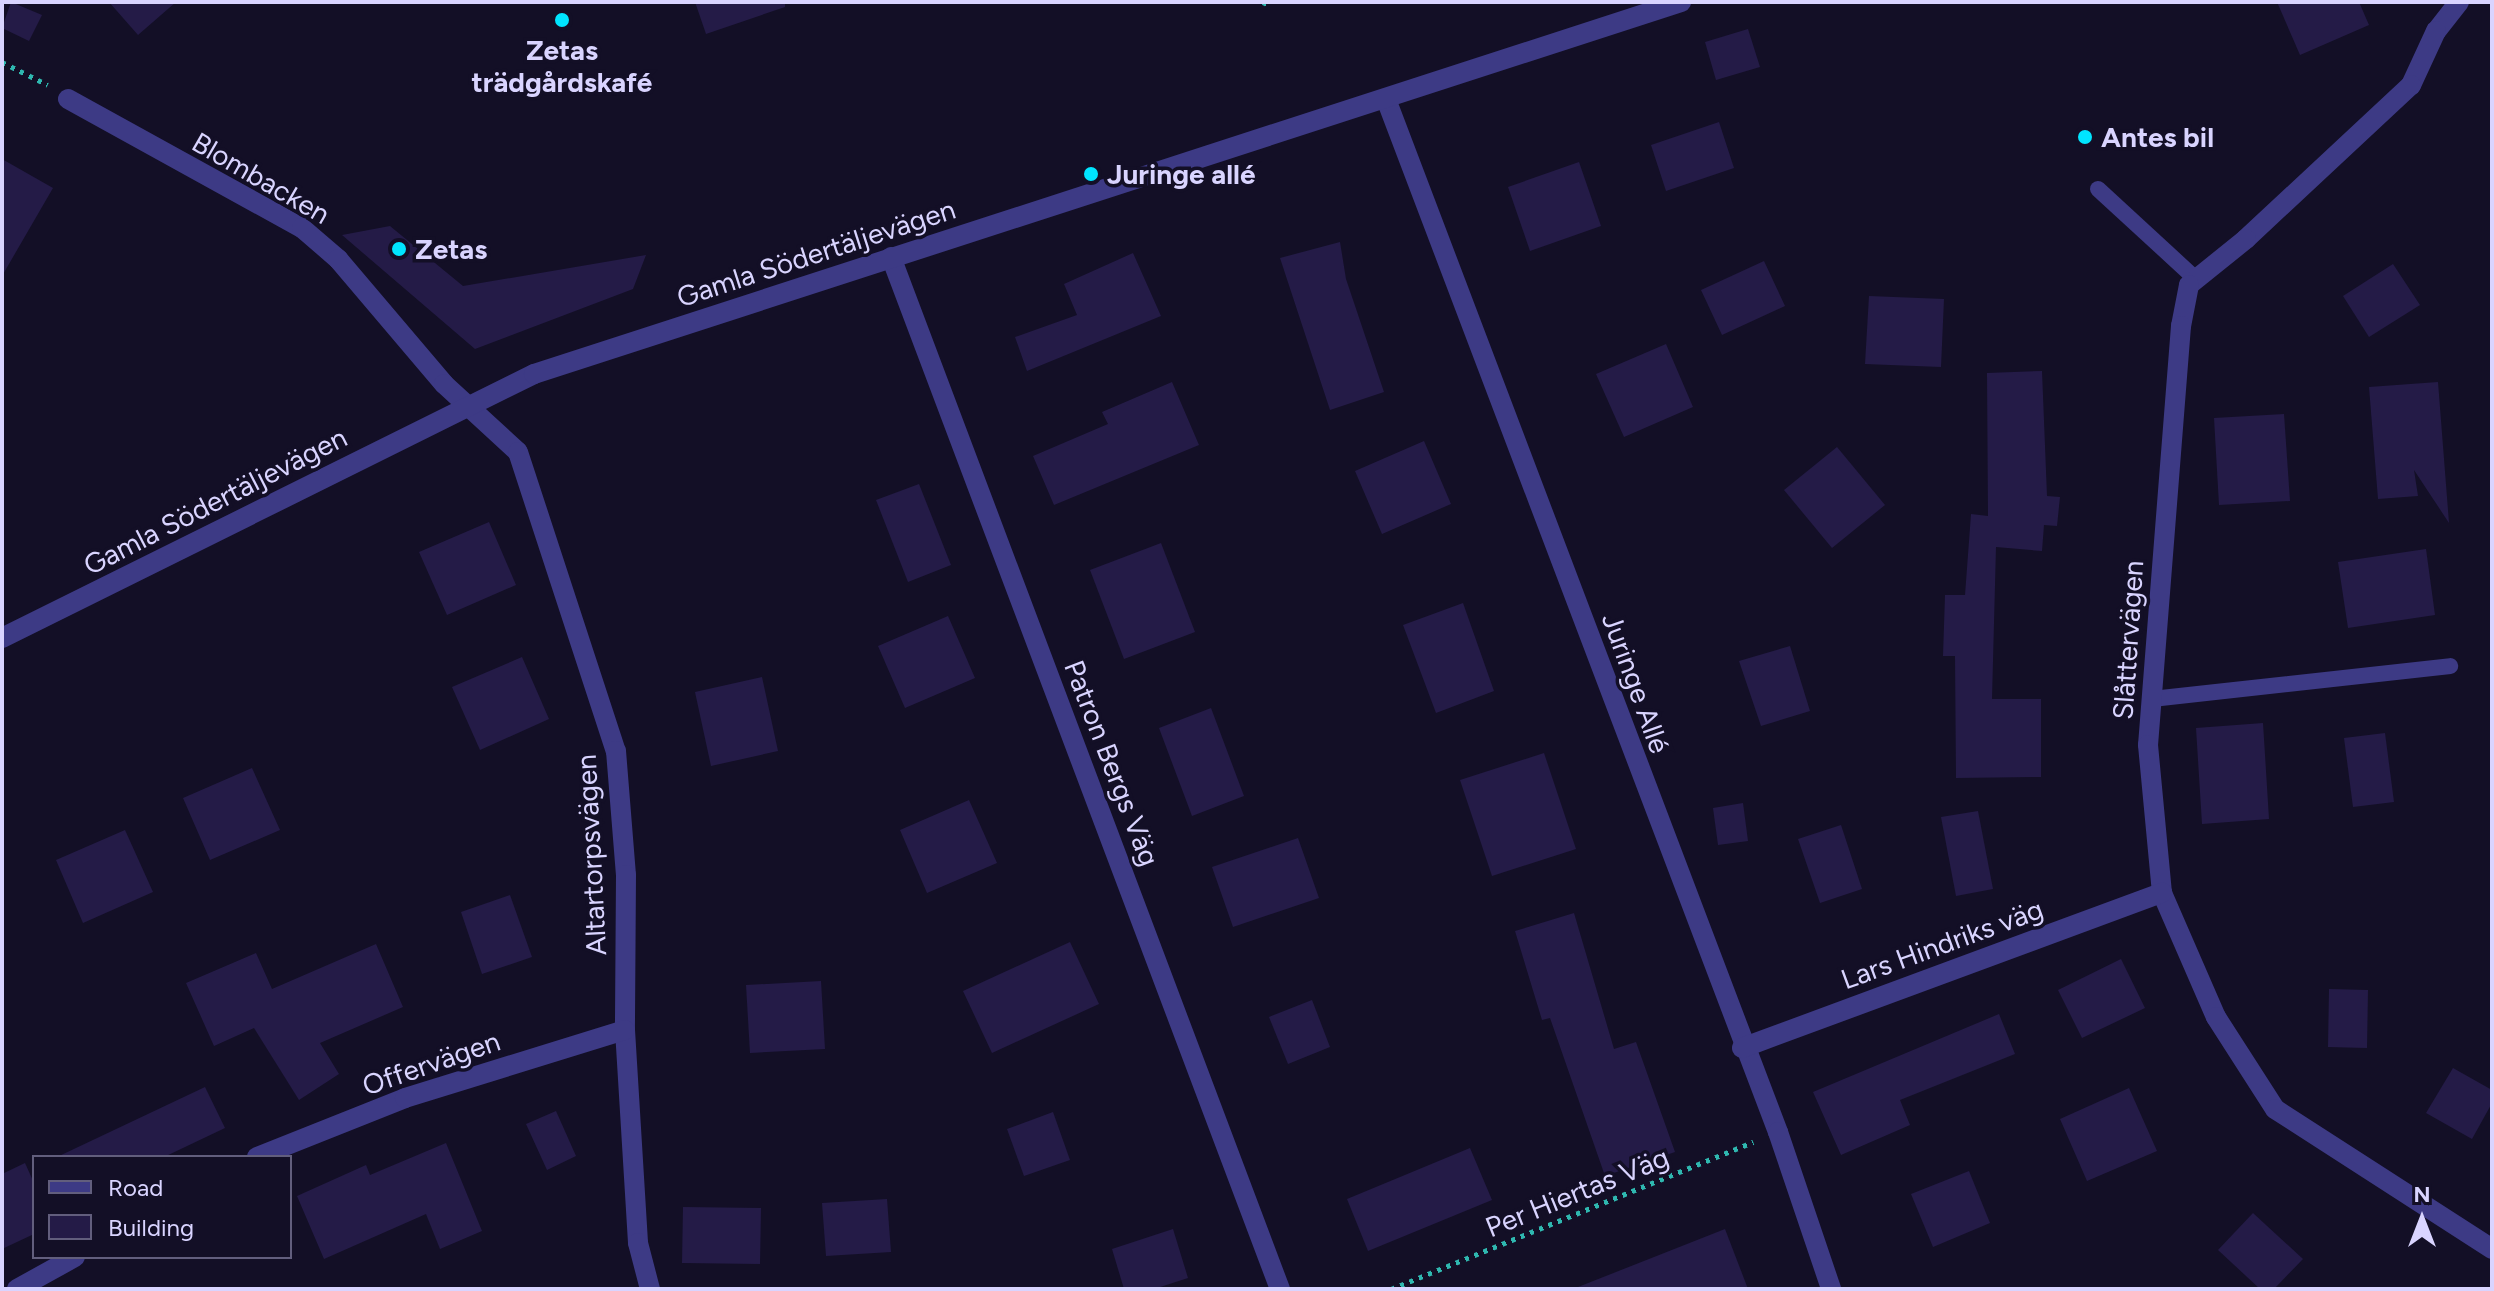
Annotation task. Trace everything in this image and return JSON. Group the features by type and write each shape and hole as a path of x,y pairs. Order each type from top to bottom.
{"street":[{"name":"Gamla Södertäljevägen","path":"2,638 467,404 534,374 1681,2"},
{"path":"2196,279 2246,239 2411,85 2436,31 2459,2"},
{"name":"Blombacken","path":"68,99 302,228 338,259 467,404"},
{"name":"Juringe Allé","path":"1386,99 1742,1048 1778,1132 1831,1289"},
{"name":"Patron Bergs Väg","path":"891,257 1280,1289"},
{"name":"Slåttervägen","path":"2196,279 2189,285 2181,326 2148,745 2162,893 2216,1017 2275,1109 2492,1249"},
{"name":"Altartorpsvägen","path":"467,404 518,452 616,751 626,875 625,1030 638,1243 650,1289"},
{"name":"Lars Hindriks väg","path":"1742,1048 2162,893"},
{"name":"Offervägen","path":"262,1155 405,1098 625,1030"},
{"path":"17,1289 71,1259"}],"lane":[{"path":"2098,189 2196,279"},
{"path":"2152,699 2450,666"}],"path":[{"path":"1263,2 1271,6"},
{"path":"2,62 68,99"},
{"name":"Per Hiertas Väg","path":"1391,1289 1778,1132"}],"building":[{"path":"11,2 42,15 29,41 2,28"},
{"path":"109,2 176,2 138,35"},
{"path":"695,2 785,2 785,7 706,34"},
{"path":"2277,2 2359,2 2369,25 2300,55"},
{"path":"1748,29 1760,67 1716,80 1705,42"},
{"path":"1719,122 1734,168 1666,191 1651,145"},
{"path":"2,159 53,188 2,276"},
{"path":"1579,162 1601,226 1530,251 1508,187"},
{"path":"390,226 463,286 646,255 633,289 475,349 342,235"},
{"path":"1340,242 1346,279 1384,392 1330,410 1280,258"},
{"path":"1133,253 1161,316 1027,371 1015,337 1077,315 1064,284"},
{"path":"1764,261 1785,306 1722,335 1701,290"},
{"path":"2393,264 2420,305 2369,337 2343,296"},
{"path":"1869,296 1944,299 1941,367 1865,364"},
{"path":"1666,344 1693,407 1624,437 1596,374"},
{"path":"2042,371 2047,496 2060,497 2057,526 2044,525 2042,551 1996,547 1992,699 2041,699 2041,777 1956,778 1955,656 1943,656 1945,595 1965,595 1971,514 1988,516 1987,373"},
{"path":"1172,382 1199,445 1054,505 1033,456 1108,424 1102,412"},
{"path":"2438,382 2449,523 2414,470 2418,496 2378,499 2369,387"},
{"path":"2284,414 2290,501 2219,505 2214,418"},
{"path":"1424,441 1451,504 1382,534 1355,471"},
{"path":"1837,447 1885,505 1832,548 1784,490"},
{"path":"919,484 951,565 908,582 876,500"},
{"path":"489,522 516,585 447,615 419,552"},
{"path":"1161,543 1195,632 1124,659 1090,570"},
{"path":"2426,549 2435,615 2348,628 2338,562"},
{"path":"1463,603 1494,691 1436,713 1403,625"},
{"path":"948,616 975,678 905,708 878,646"},
{"path":"1790,646 1810,711 1761,726 1739,661"},
{"path":"522,657 549,719 480,750 452,687"},
{"path":"762,677 778,751 711,766 695,692"},
{"path":"1211,708 1244,796 1192,816 1159,728"},
{"path":"2263,723 2269,819 2202,824 2196,728"},
{"path":"2385,733 2394,802 2353,807 2344,738"},
{"path":"1544,753 1576,849 1492,876 1460,780"},
{"path":"252,768 280,830 210,860 183,798"},
{"path":"969,800 997,863 927,893 900,830"},
{"path":"1743,803 1748,841 1718,845 1713,808"},
{"path":"1978,811 1993,889 1956,896 1941,817"},
{"path":"1841,825 1862,889 1820,903 1798,839"},
{"path":"125,830 153,892 83,923 56,860"},
{"path":"1298,838 1319,898 1233,927 1212,867"},
{"path":"510,895 532,957 482,974 461,912"},
{"path":"1574,913 1614,1049 1636,1042 1675,1152 1605,1176 1550,1018 1542,1020 1515,931"},
{"path":"1070,942 1099,1004 992,1053 963,991"},
{"path":"376,944 403,1007 320,1043 339,1074 299,1100 254,1028 214,1046 186,983 256,953 272,989"},
{"path":"2121,959 2145,1008 2082,1038 2058,990"},
{"path":"821,981 825,1049 750,1053 746,985"},
{"path":"2329,989 2368,990 2367,1048 2328,1047"},
{"path":"1312,1000 1330,1047 1288,1064 1269,1017"},
{"path":"1999,1014 2015,1054 1900,1100 1910,1125 1841,1155 1813,1092"},
{"path":"2453,1068 2492,1090 2492,1103 2472,1139 2426,1113"},
{"path":"205,1087 225,1128 168,1155 61,1155"},
{"path":"2129,1088 2157,1151 2087,1181 2060,1119"},
{"path":"556,1111 576,1156 547,1170 526,1124"},
{"path":"1053,1112 1070,1160 1024,1176 1007,1129"},
{"path":"446,1143 482,1231 440,1249 426,1214 324,1259 297,1196 366,1165 370,1175"},
{"path":"1470,1148 1492,1200 1368,1251 1347,1199"},
{"path":"25,1163 32,1179 32,1235 2,1249 2,1174"},
{"path":"1969,1171 1990,1223 1933,1247 1911,1194"},
{"path":"887,1199 891,1252 826,1256 822,1203"},
{"path":"683,1207 761,1208 760,1264 682,1263"},
{"path":"2253,1213 2303,1259 2274,1289 2260,1289 2218,1250"},
{"path":"1173,1229 1188,1278 1154,1289 1124,1289 1112,1249"},
{"path":"1725,1229 1748,1289 1578,1289 1578,1287"}],"place":[{"name":"Zetas trädgårdskafé","path":"562,20"},
{"name":"Antes bil","path":"2085,137"},
{"name":"Juringe allé","path":"1091,174"},
{"name":"Zetas","path":"399,249"}]}
